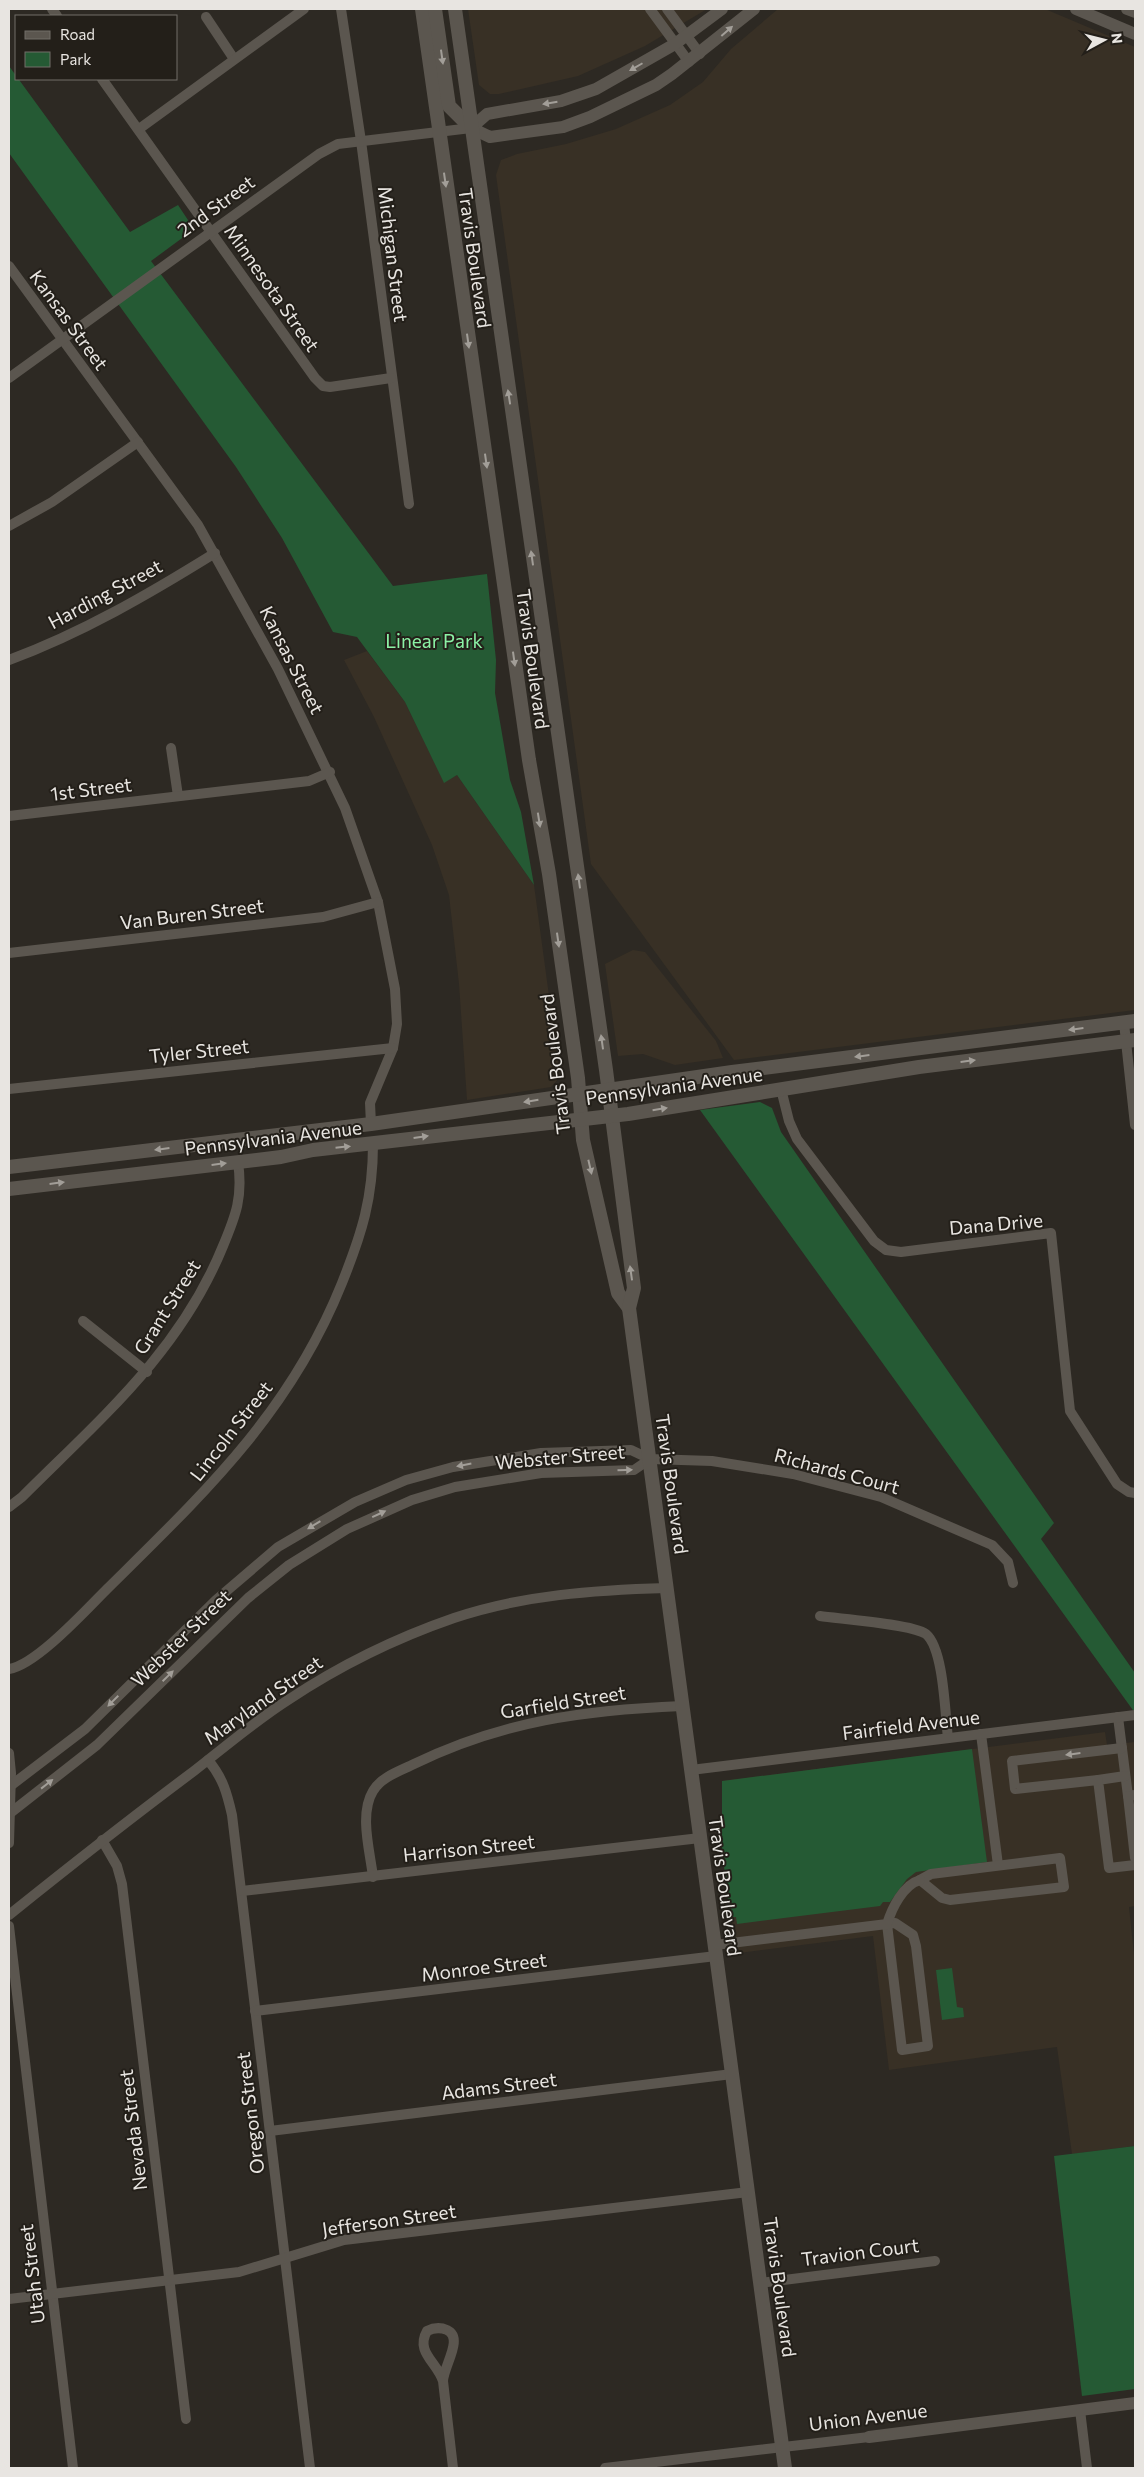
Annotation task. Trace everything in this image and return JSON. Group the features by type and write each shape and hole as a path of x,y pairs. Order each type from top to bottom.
{"main road":[{"name":"Travis Boulevard","path":"422,9 438,132 529,760 549,874 580,1094 583,1140 618,1294 628,1308"},
{"path":"435,9 449,106 471,128"},
{"name":"Travis Boulevard","path":"454,9 608,1090 634,1288 628,1308 650,1459 785,2468"},
{"name":"Pennsylvania Avenue","path":"9,1167 371,1124 608,1090 1130,1022"},
{"name":"Pennsylvania Avenue","path":"9,1189 281,1157 313,1150 582,1119 919,1067 1130,1041"}],"street":[{"path":"139,129 304,9"},
{"name":"Michigan Street","path":"341,9 361,141 409,504"},
{"path":"650,9 689,62"},
{"path":"667,9 700,54"},
{"path":"722,9 675,44 596,89 561,102 487,114 471,128 490,138 563,127 590,117 656,85 700,54 754,9"},
{"path":"1076,9 1135,34"},
{"path":"1127,9 1135,12"},
{"path":"206,17 234,59"},
{"name":"Minnesota Street","path":"103,80 315,378 323,386 330,387 391,378"},
{"name":"2nd Street","path":"9,378 319,154 338,144 471,128"},
{"name":"Kansas Street","path":"9,266 61,340 198,525 278,669 330,772 358,843 378,902 395,990 397,1024 393,1048 370,1103 371,1124"},
{"path":"9,526 52,502 138,442"},
{"name":"Harding Street","path":"9,660 80,630 151,592 214,553"},
{"path":"171,748 178,796"},
{"name":"1st Street","path":"9,816 309,781 330,772"},
{"name":"Van Buren Street","path":"9,953 323,917 378,902"},
{"path":"1130,1022 1135,1125"},
{"name":"Tyler Street","path":"9,1090 393,1048"},
{"name":"Dana Drive","path":"781,1089 789,1121 797,1139 874,1241 886,1250 901,1252 1051,1233 1070,1411 1117,1484 1135,1493"},
{"name":"Lincoln Street","path":"9,1669 30,1661 79,1616 202,1495 262,1426 295,1376 330,1312 361,1236 371,1195 373,1144"},
{"name":"Grant Street","path":"9,1507 22,1497 147,1372 166,1349 216,1262 239,1203 240,1177 238,1162"},
{"path":"83,1321 147,1372"},
{"name":"Webster Street","path":"10,1787 85,1729 239,1579 278,1547 355,1502 406,1480 452,1467 499,1458 541,1453 631,1450 650,1459"},
{"name":"Richards Court","path":"650,1459 712,1461 784,1473 881,1497 992,1544 1008,1562 1013,1584"},
{"name":"Webster Street","path":"9,1814 97,1745 248,1598 288,1565 347,1529 412,1500 455,1487 541,1473 634,1470 650,1459"},
{"name":"Maryland Street","path":"9,1915 102,1840 286,1701 329,1674 380,1649 455,1618 541,1597 603,1589 667,1588"},
{"path":"820,1616 910,1628 926,1634 934,1647 940,1666 948,1738"},
{"name":"Garfield Street","path":"373,1877 367,1824 367,1803 373,1789 386,1778 443,1750 489,1733 529,1722 617,1709 682,1706"},
{"name":"Fairfield Avenue","path":"691,1770 1135,1715"},
{"path":"1118,1717 1125,1776 1132,1796 1135,1858"},
{"path":"981,1734 998,1865"},
{"path":"1122,1748 1012,1761 1015,1789 1125,1776"},
{"path":"9,1753 9,1843"},
{"name":"Oregon Street","path":"208,1760 220,1775 226,1789 242,1891 310,2468"},
{"path":"1098,1780 1109,1868 1135,1865"},
{"name":"Harrison Street","path":"242,1891 700,1838"},
{"name":"Nevada Street","path":"102,1840 117,1866 122,1884 186,2420"},
{"path":"886,1924 895,1924 913,1935 928,2046 902,2050 886,1924 892,1909 909,1887 920,1880 931,1874 1060,1858 1064,1887 950,1900 942,1898 920,1880"},
{"name":"Monroe Street","path":"255,2012 715,1951 886,1924"},
{"name":"Utah Street","path":"9,1926 73,2468"},
{"name":"Adams Street","path":"270,2131 732,2074"},
{"name":"Jefferson Street","path":"9,2299 239,2272 344,2240 748,2192"},
{"name":"Travion Court","path":"760,2283 935,2260"},
{"path":"443,2381 437,2368 424,2352 423,2344 427,2331 433,2328 446,2330 453,2334 455,2340 454,2348 445,2367 443,2381 453,2468"},
{"name":"Union Avenue","path":"605,2468 1135,2403"},
{"path":"1080,2410 1086,2468"}],"shaded area":[{"path":"468,9 707,9 645,46 578,76 499,94 490,94 479,85"},
{"path":"778,9 1045,9 1135,47 1135,1010 734,1060 591,864 496,175 501,160 517,154 566,144 616,129 670,105 703,82 731,49"},
{"path":"367,651 405,702 444,782 457,775 534,885 560,1077 551,1087 467,1100 459,984 449,895 432,845 374,717 344,660"},
{"path":"633,950 645,952 716,1041 723,1058 675,1065 643,1054 618,1056 605,964"},
{"path":"1105,1732 1107,1745 1135,1742 1135,1906 1129,1907 1135,1964 1135,2146 1072,2154 1057,2047 889,2070 873,1936 739,1953 731,1925 722,1849 722,1781"}],"green space":[{"name":"Linear Park","path":"9,66 15,74 15,80 19,80 130,232 178,205 190,223 189,233 151,261 393,586 487,574 496,660 495,693 510,780 521,812 534,885 457,775 444,783 405,702 357,637 333,632 282,538 236,467 9,153"},
{"path":"760,1102 772,1108 781,1132 1054,1523 1041,1539 1135,1673 1135,1713 700,1110"},
{"path":"972,1749 987,1862 916,1872 907,1879 890,1902 883,1902 880,1906 737,1924 736,1917 730,1917 722,1849 722,1781"},
{"path":"952,1968 957,2007 963,2008 964,2017 942,2020 936,1970"},
{"path":"1135,2146 1135,2389 1082,2396 1054,2156"}]}
